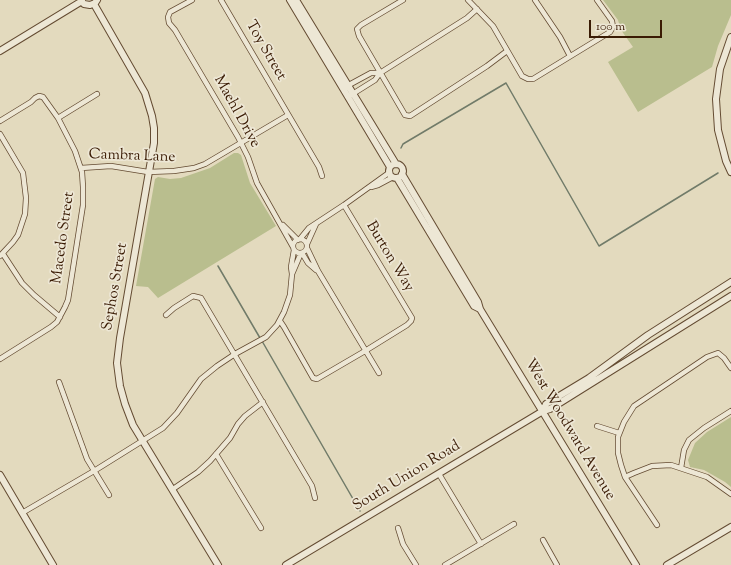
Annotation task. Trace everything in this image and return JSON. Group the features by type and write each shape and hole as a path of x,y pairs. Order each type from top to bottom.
{"street":[{"name":"Maehl Drive","path":"192,0 172,11 168,17 169,23 175,30 241,142 248,157 256,183 294,248"},
{"name":"Toy Street","path":"221,0 319,167 322,176"},
{"name":"West Woodward Avenue","path":"290,0 346,87 395,172 478,302 480,309 636,565"},
{"name":"West Woodward Avenue","path":"296,0 339,76"},
{"path":"403,0 361,25 358,29 359,36 405,115 410,116 487,66 507,51"},
{"path":"468,0 493,26 522,76 528,79 533,79 610,32 613,27 612,22 597,0"},
{"path":"535,0 560,37 570,56"},
{"path":"0,51 82,1 87,5 95,2"},
{"name":"Sephos Street","path":"95,2 140,84 149,105 154,128 154,143 120,338 117,363 120,386 133,425 218,565"},
{"path":"350,95 375,80 380,73 467,18 477,9"},
{"path":"731,37 720,69 716,99 718,130 726,161 731,172"},
{"path":"346,87 371,73 380,73"},
{"path":"58,118 98,94"},
{"name":"Macedo Street","path":"0,121 35,98 40,96 43,97 58,118 75,151 81,168 83,187 83,205 68,300 60,317 51,327 0,359"},
{"name":"Cambra Lane","path":"81,168 111,166 148,172 174,172 194,168 205,164 288,115"},
{"path":"0,134 23,173 26,198 26,214 18,235 1,255 34,296 60,317"},
{"path":"22,513 94,472 163,428 201,380 217,366 235,354 259,342 272,331 280,321 287,305 292,274 291,267 294,243 299,240 309,228 323,218 344,205 376,181 395,172"},
{"name":"Burton Way","path":"344,205 412,318 408,325 365,351"},
{"name":"Maehl Drive","path":"279,221 299,240"},
{"path":"292,274 301,253 305,251 316,224"},
{"path":"299,240 304,240 318,271 379,373"},
{"path":"294,248 296,252 301,253 308,263 318,271"},
{"path":"298,262 303,261 308,263"},
{"name":"South Union Road","path":"542,411 546,404 589,378 648,335 731,282"},
{"path":"166,315 193,296 201,298 312,486 315,498"},
{"name":"South Union Road","path":"286,565 542,411 550,409 731,296"},
{"path":"280,321 313,378 317,379 365,351"},
{"path":"658,525 626,478 618,453 618,437 624,422 634,406 707,357 718,353 724,358 731,368"},
{"path":"59,382 81,444 94,472 109,495"},
{"path":"173,490 198,472 216,454 245,416 263,402"},
{"path":"681,468 684,450 689,440 704,428 731,411"},
{"path":"597,426 619,433"},
{"path":"216,454 261,528"},
{"path":"626,478 652,466 671,465 707,477 731,494"},
{"path":"439,474 481,544"},
{"path":"0,475 53,565"},
{"path":"445,565 514,524"},
{"path":"667,565 731,527"},
{"path":"398,528 403,544 416,565"},
{"path":"543,540 558,565"}],"green space":[{"path":"603,0 731,0 731,15 718,46 712,67 638,112 608,62 633,47 621,30 618,20"},
{"path":"234,153 241,155 250,183 276,226 158,298 148,287 136,286 155,179 158,177 170,179 181,178 210,168"},
{"path":"731,417 731,487 704,470 690,467 688,460 695,443 707,432"}],"waterway":[{"path":"401,148 403,144 506,83 599,246 718,173"},
{"path":"218,266 260,338"},
{"path":"262,341 360,511"}]}
